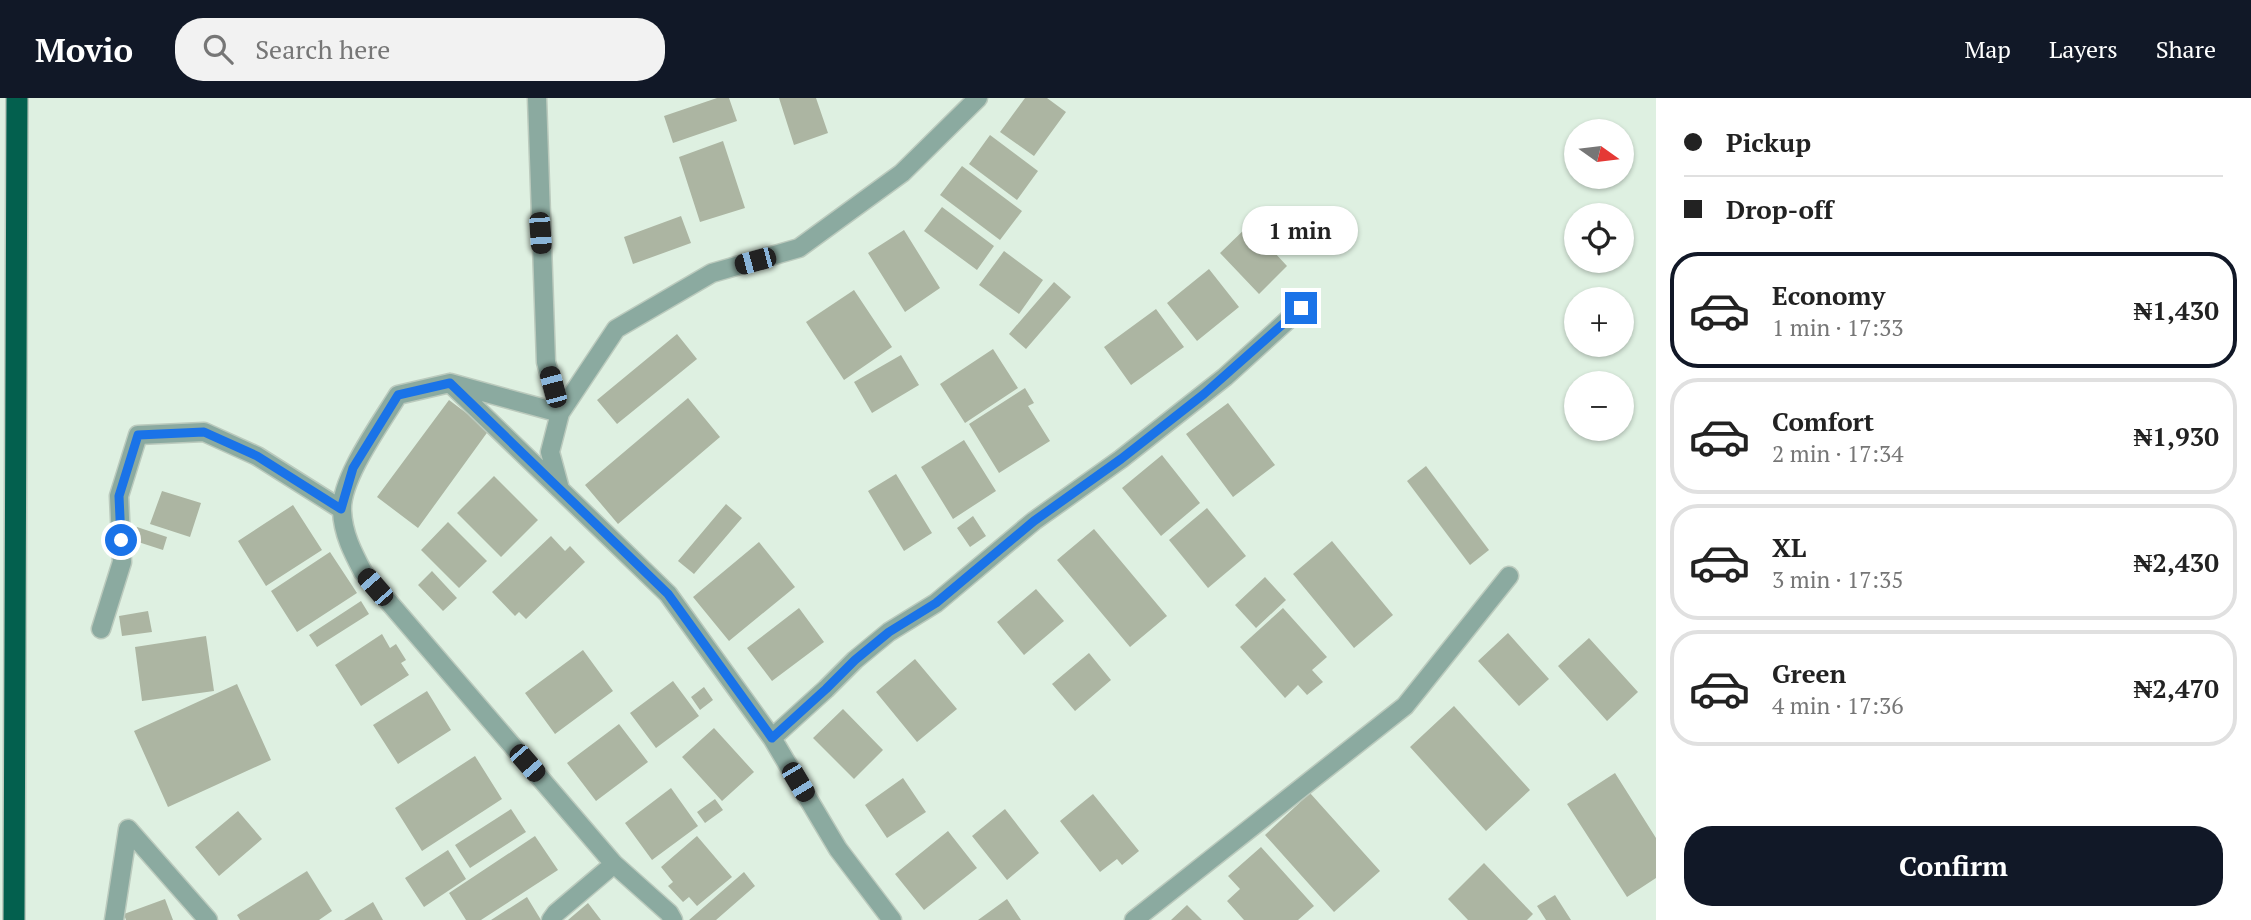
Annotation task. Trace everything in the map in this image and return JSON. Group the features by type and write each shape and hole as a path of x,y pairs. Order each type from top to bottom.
{"highway":[{"path":"14,920 18,98"}],"street":[{"path":"537,98 546,362 559,413"},
{"path":"560,489 550,452 559,413 616,329 712,272 799,248 902,173 978,98"},
{"path":"772,738 889,632 936,603 1034,521 1121,459 1215,386 1301,308"},
{"path":"559,413 450,383 398,395 353,468 341,509 347,541 363,572 614,864 669,913 673,920"},
{"path":"450,383 668,594 772,738 838,849 892,920"},
{"path":"101,629 122,562 119,496 138,435 204,432 257,456 341,509"},
{"path":"1134,920 1405,706 1509,576"},
{"path":"114,920 128,829 208,920"},
{"path":"551,920 614,864"}],"building":[{"path":"717,98 729,98 737,121 673,143 664,116"},
{"path":"779,98 816,98 828,133 794,145"},
{"path":"1025,98 1047,98 1066,112 1034,156 1000,132"},
{"path":"990,135 1038,171 1017,200 969,164"},
{"path":"723,141 745,208 700,222 679,157"},
{"path":"962,166 1022,211 1000,240 940,195"},
{"path":"942,207 994,246 977,270 924,231"},
{"path":"681,216 691,243 633,264 624,237"},
{"path":"1249,225 1287,266 1259,294 1220,253"},
{"path":"904,230 940,288 905,312 868,253"},
{"path":"1004,251 1043,280 1019,314 979,285"},
{"path":"1209,269 1239,307 1197,341 1167,303"},
{"path":"1054,282 1071,297 1026,349 1009,334"},
{"path":"854,290 892,347 844,380 806,322"},
{"path":"1156,309 1184,347 1131,385 1104,347"},
{"path":"677,334 697,359 617,424 597,400"},
{"path":"993,349 1018,388 965,423 940,384"},
{"path":"901,355 919,385 872,413 854,382"},
{"path":"1025,388 1034,403 1028,406 1050,441 999,473 969,424"},
{"path":"688,398 720,437 618,524 585,485"},
{"path":"449,400 489,430 418,528 377,497"},
{"path":"1228,403 1275,465 1233,497 1186,434"},
{"path":"964,440 996,491 953,519 921,467"},
{"path":"1162,455 1200,503 1161,536 1122,488"},
{"path":"1426,466 1489,550 1470,565 1407,481"},
{"path":"896,474 932,533 904,551 868,491"},
{"path":"494,476 538,520 501,557 457,513"},
{"path":"162,491 201,503 190,537 150,524"},
{"path":"726,504 742,518 694,574 678,561"},
{"path":"293,505 322,550 266,586 238,541"},
{"path":"1207,508 1246,556 1208,588 1169,540"},
{"path":"973,516 986,536 970,547 957,528"},
{"path":"448,522 487,561 459,588 421,550"},
{"path":"137,527 167,537 163,550 132,540"},
{"path":"1094,529 1167,616 1130,647 1057,560"},
{"path":"551,536 565,551 570,546 585,562 526,619 519,612 515,616 492,592"},
{"path":"1332,541 1393,615 1354,648 1293,574"},
{"path":"759,542 795,587 729,641 693,597"},
{"path":"330,552 357,593 297,632 271,591"},
{"path":"432,571 457,598 443,611 418,585"},
{"path":"1265,577 1286,600 1256,628 1235,605"},
{"path":"1036,589 1064,621 1024,655 997,622"},
{"path":"361,601 369,614 317,647 309,635"},
{"path":"799,608 824,642 772,681 747,648"},
{"path":"1283,608 1327,657 1312,670 1323,682 1307,695 1298,685 1285,698 1240,647"},
{"path":"148,611 152,632 122,636 119,616"},
{"path":"1508,633 1549,679 1519,706 1478,661"},
{"path":"382,634 390,648 396,644 406,660 401,663 409,675 361,706 335,665"},
{"path":"206,636 214,691 142,701 135,647"},
{"path":"1589,638 1638,692 1607,721 1558,666"},
{"path":"583,650 613,691 555,734 525,693"},
{"path":"1089,653 1111,680 1075,711 1052,684"},
{"path":"915,659 957,709 917,742 876,692"},
{"path":"673,681 699,716 656,748 630,713"},
{"path":"237,684 271,760 168,807 134,731"},
{"path":"704,687 713,700 700,710 691,697"},
{"path":"427,691 451,730 398,764 373,725"},
{"path":"1454,706 1530,790 1486,831 1410,747"},
{"path":"843,709 883,750 854,779 813,738"},
{"path":"619,724 648,762 596,801 567,763"},
{"path":"714,728 754,772 722,801 682,757"},
{"path":"475,756 502,799 422,851 395,808"},
{"path":"1615,773 1656,838 1656,878 1627,897 1567,804"},
{"path":"903,778 926,812 887,838 865,805"},
{"path":"671,788 698,826 652,860 625,823"},
{"path":"1310,793 1380,871 1334,912 1265,835"},
{"path":"1093,794 1139,851 1122,865 1117,859 1100,872 1060,821"},
{"path":"715,799 723,810 705,823 697,812"},
{"path":"511,809 526,832 470,868 455,845"},
{"path":"1005,809 1039,853 1007,880 972,836"},
{"path":"238,811 262,839 219,876 195,847"},
{"path":"948,831 977,868 924,910 895,874"},
{"path":"535,836 558,870 481,920 466,920 449,893"},
{"path":"697,836 732,877 697,906 689,897 683,902 668,886 673,882 661,867"},
{"path":"1261,847 1314,906 1298,920 1244,920 1227,901 1240,889 1228,876"},
{"path":"448,850 466,879 424,907 405,878"},
{"path":"1484,863 1533,914 1527,920 1468,920 1448,899"},
{"path":"307,871 332,911 319,920 240,920 237,915"},
{"path":"744,872 755,886 716,920 689,920"},
{"path":"1555,895 1571,920 1546,920 1537,906"},
{"path":"527,897 541,920 491,920"},
{"path":"165,899 173,920 126,920 124,914"},
{"path":"1007,899 1021,920 978,920"},
{"path":"373,902 383,920 344,920"},
{"path":"588,903 601,920 568,920"},
{"path":"1187,905 1202,920 1171,920"}],"route":[{"path":"121,540 119,496 138,435 204,432 257,456 341,509 353,468 398,395 450,383 668,594 772,738 889,632 936,603 1034,521 1121,459 1204,394 1301,308"}]}
